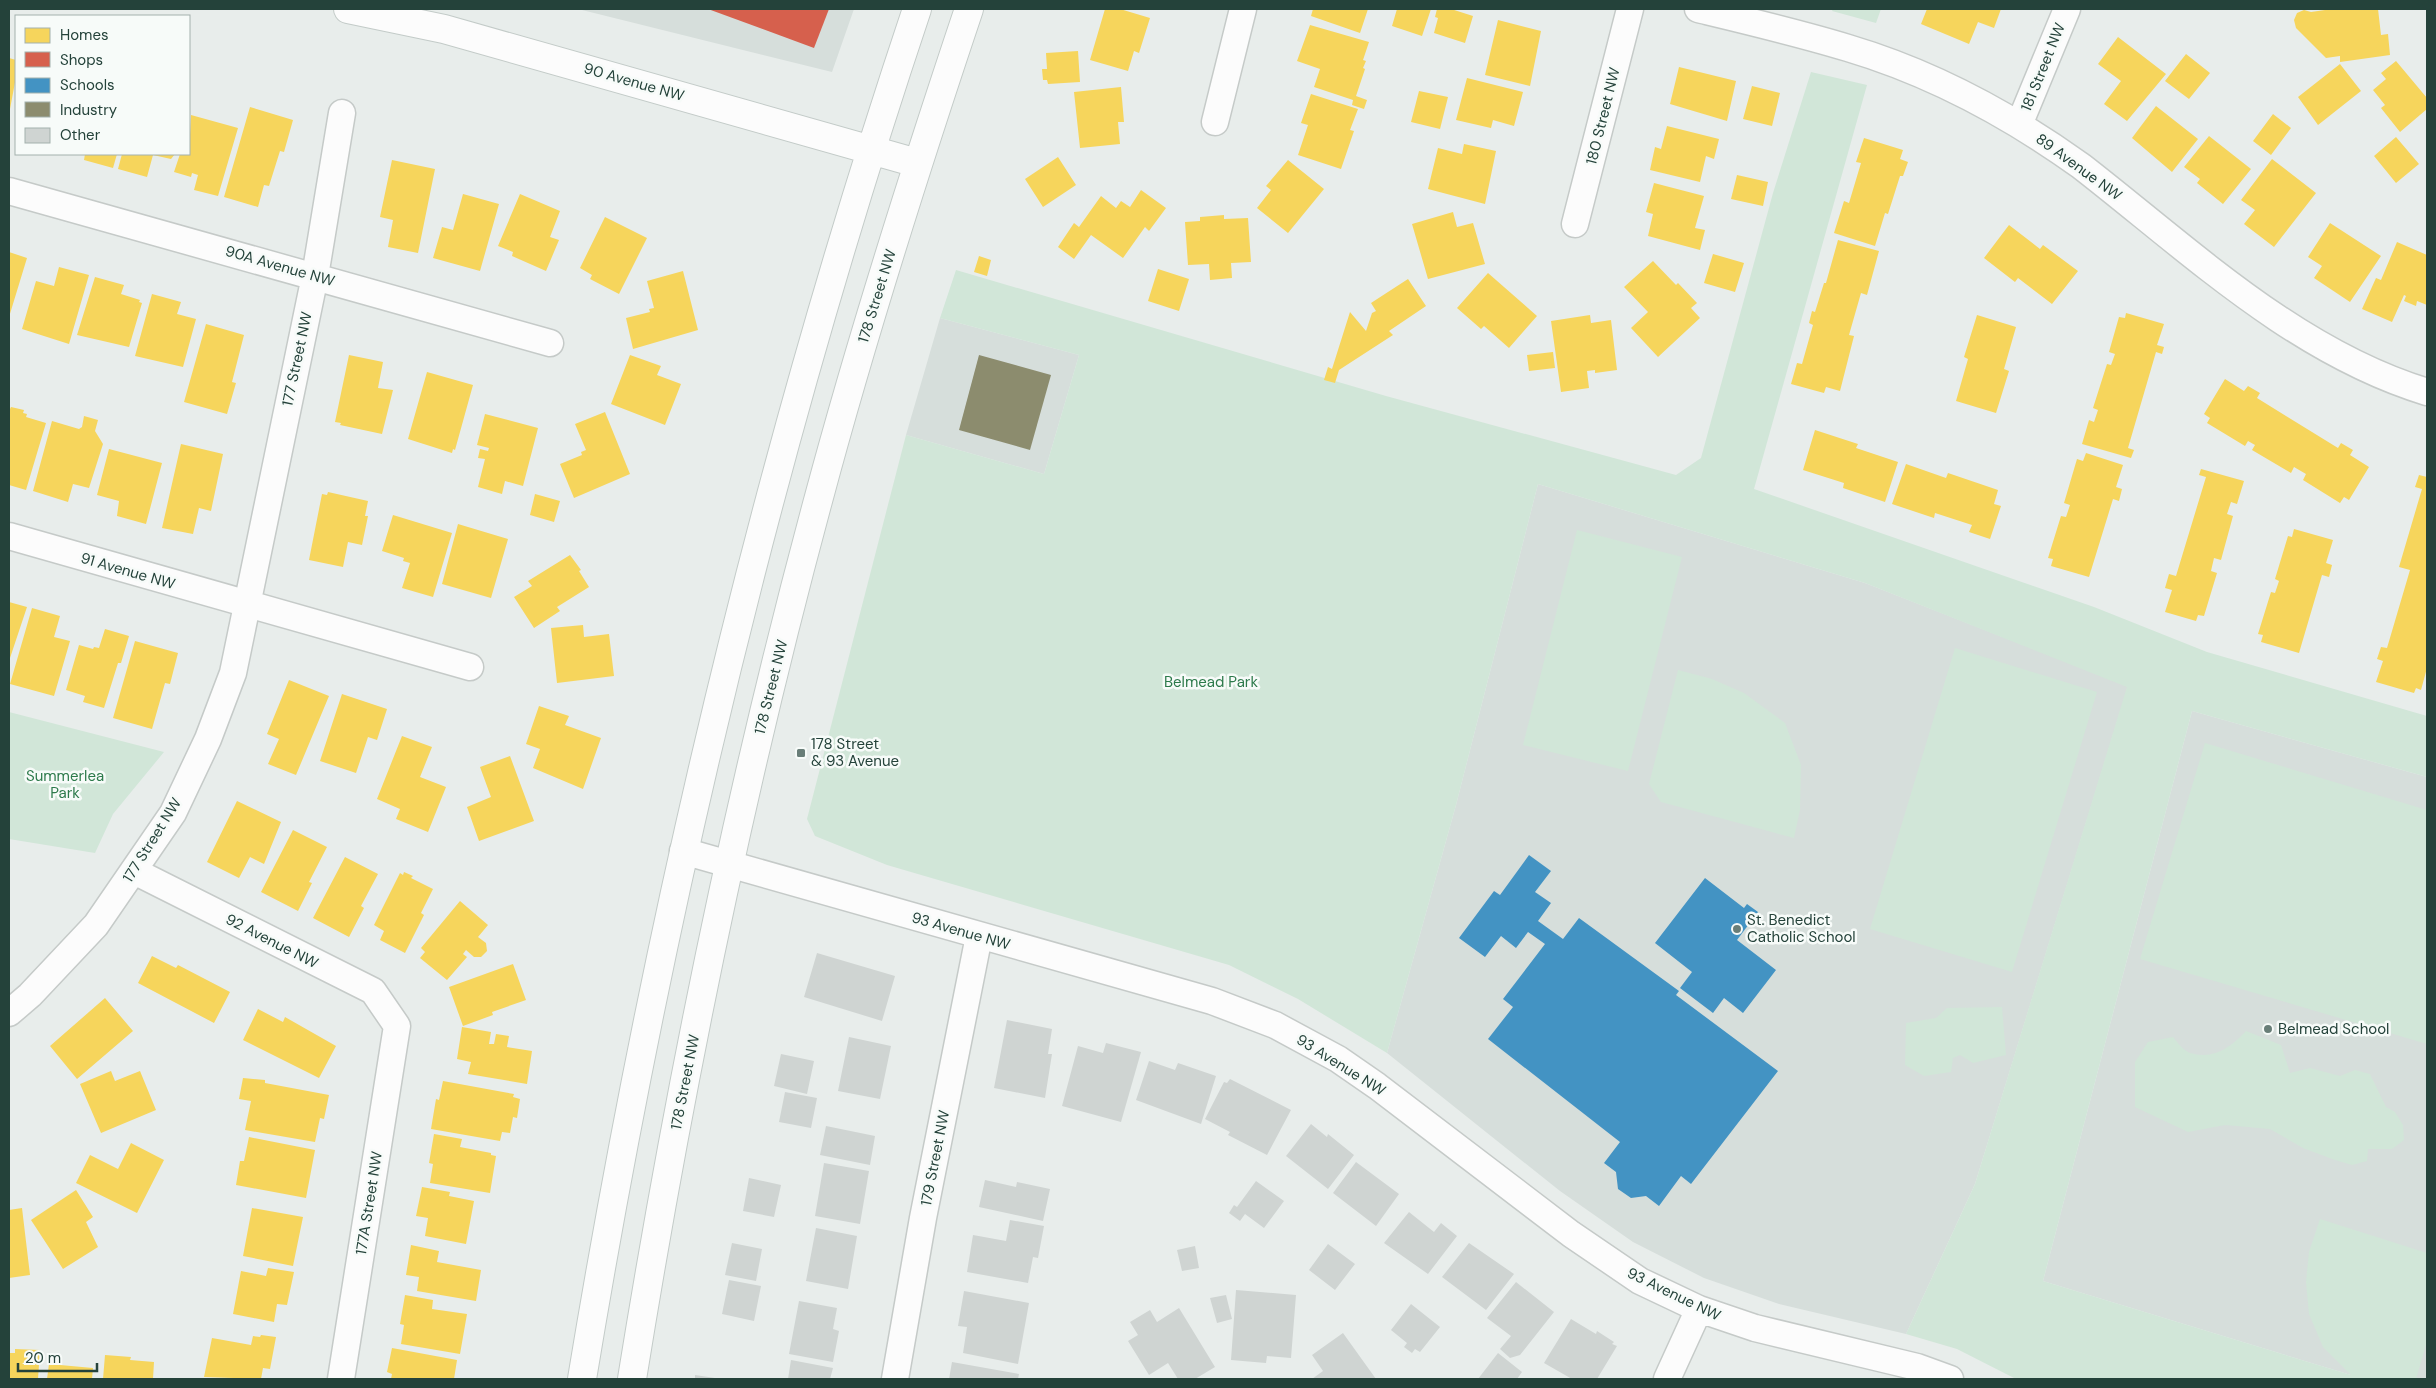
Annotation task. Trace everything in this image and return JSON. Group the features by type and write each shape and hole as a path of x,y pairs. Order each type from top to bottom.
{"main road":[{"name":"90 Avenue NW","path":"348,9 444,29 917,163"},
{"path":"582,1379 641,1048 683,850 732,642 772,486 870,149 917,9"},
{"name":"178 Street NW","path":"632,1379 657,1229 728,863 819,496 917,163 969,9"}],"street":[{"path":"1214,122 1243,9"},
{"name":"180 Street NW","path":"1575,224 1630,9"},
{"name":"89 Avenue NW","path":"1698,9 1849,48 1898,65 1942,84 2019,125 2080,166 2286,325 2350,362 2427,392"},
{"name":"181 Street NW","path":"2019,125 2067,9"},
{"name":"177 Street NW","path":"9,1013 30,995 96,925 173,813 208,738 233,673 315,276 342,113"},
{"name":"90A Avenue NW","path":"9,191 550,343"},
{"name":"91 Avenue NW","path":"9,536 246,605"},
{"path":"246,605 470,667"},
{"name":"93 Avenue NW","path":"683,850 1212,1001 1275,1025 1309,1042 1377,1086 1604,1258 1640,1281 1699,1308 1755,1328 1917,1367 1950,1379"},
{"name":"92 Avenue NW","path":"134,871 373,991 397,1026"},
{"name":"179 Street NW","path":"895,1379 924,1218 979,936"},
{"name":"177A Street NW","path":"341,1379 397,1026"},
{"path":"1667,1379 1699,1308"}],"shaded area":[{"path":"578,9 854,9 832,72"},
{"path":"940,318 1079,355 1044,474 906,435"},
{"name":"St. Benedict Catholic School","path":"1538,484 1865,583 2128,686 1975,1184 1906,1334 1779,1304 1704,1278 1633,1242 1560,1191 1387,1053 1456,805"},
{"name":"Belmead School","path":"2192,711 2427,777 2427,1379 2364,1379 2043,1281"}],"green space":[{"path":"1833,9 1881,9 1876,23 1832,11"},
{"name":"Belmead Park","path":"1811,72 1867,85 1754,489 2094,607 2207,652 2427,716 2427,777 2192,711 2043,1281 2351,1375 2323,1347 2309,1314 2306,1282 2309,1252 2320,1219 2427,1253 2427,1341 2416,1379 2016,1379 1957,1349 1906,1334 1975,1184 2127,687 1865,583 1538,484 1456,805 1387,1053 1298,999 1229,965 887,865 815,836 807,819 906,435 1044,474 1079,355 940,318 956,270 1386,396 1676,475 1701,458 1773,193"},
{"path":"1577,530 1682,557 1628,771 1523,745"},
{"path":"1955,648 2097,692 2012,972 1870,929"},
{"path":"1678,670 1712,679 1744,693 1785,723 1801,765 1800,810 1794,838 1661,802 1649,784"},
{"name":"Summerlea Park","path":"9,712 164,752 113,814 95,853 9,839"},
{"path":"2205,743 2427,810 2427,1044 2140,959"},
{"path":"2002,1007 2006,1055 1973,1063 1960,1055 1953,1058 1951,1072 1924,1076 1905,1065 1906,1023 1936,1018 1947,1008"},
{"path":"2246,1031 2281,1045 2290,1073 2310,1068 2340,1076 2355,1070 2370,1074 2386,1107 2395,1112 2403,1125 2404,1140 2392,1149 2368,1149 2367,1161 2352,1165 2303,1148 2270,1129 2225,1125 2188,1132 2135,1107 2135,1062 2148,1042 2173,1037 2188,1052 2207,1055 2228,1047"}],"building: Homes":[{"path":"1105,9 1120,9 1150,18 1139,53 1134,51 1128,71 1090,60"},
{"path":"1313,9 1368,9 1360,33 1311,16"},
{"path":"1397,9 1431,9 1422,36 1392,26"},
{"path":"1437,9 1451,9 1473,16 1465,43 1434,33 1438,18 1435,17"},
{"path":"1927,9 2001,9 1994,28 1978,22 1969,44 1921,24"},
{"path":"2332,9 2378,9 2381,35 2388,34 2390,55 2340,62 2340,56 2326,58 2296,28 2294,20 2297,13 2304,10 2311,12"},
{"path":"1498,20 1541,31 1530,86 1485,75"},
{"path":"1310,25 1369,42 1363,60 1366,61 1363,68 1365,69 1356,96 1367,100 1364,109 1352,105 1353,100 1314,87 1320,69 1297,61"},
{"path":"2118,37 2166,74 2127,121 2104,104 2121,81 2098,64"},
{"path":"1078,51 1080,82 1048,84 1047,80 1043,80 1042,69 1047,69 1046,53"},
{"path":"2186,54 2210,73 2189,99 2165,81"},
{"path":"9,58 15,60 15,82 10,109"},
{"path":"2396,61 2427,98 2427,109 2400,132 2381,108 2385,105 2373,90 2386,79 2381,73"},
{"path":"2340,64 2361,91 2318,125 2298,97"},
{"path":"1679,67 1736,81 1727,121 1670,104"},
{"path":"1467,78 1523,92 1514,126 1493,120 1491,128 1456,120"},
{"path":"1752,86 1780,93 1772,126 1743,119"},
{"path":"1121,87 1124,122 1118,122 1120,144 1080,148 1074,92"},
{"path":"1419,91 1448,97 1440,129 1411,122"},
{"path":"1311,94 1358,109 1350,130 1354,131 1341,169 1298,155 1308,125 1301,123"},
{"path":"2156,106 2198,139 2172,172 2132,138"},
{"path":"250,107 293,120 284,152 280,151 269,186 264,185 258,207 224,197"},
{"path":"2273,114 2291,128 2271,155 2253,141"},
{"path":"191,115 238,128 218,196 194,190 198,175 192,173 191,177 174,172 180,155 190,155"},
{"path":"1667,126 1719,139 1714,159 1706,156 1700,182 1650,170 1655,147 1661,149"},
{"path":"2209,136 2251,169 2223,204 2197,183 2200,179 2184,167"},
{"path":"2396,137 2419,164 2396,183 2374,156"},
{"path":"1864,138 1903,150 1900,159 1908,162 1903,176 1900,176 1888,214 1885,213 1875,246 1834,233 1844,201 1849,203 1861,163 1856,162"},
{"path":"1464,144 1496,151 1485,204 1428,189 1438,148 1462,154"},
{"path":"85,155 117,155 113,168 84,160"},
{"path":"122,155 153,155 147,177 118,169"},
{"path":"153,155 174,155 171,159"},
{"path":"1058,157 1076,185 1043,207 1025,179"},
{"path":"2272,159 2316,193 2274,247 2244,224 2255,210 2241,200"},
{"path":"392,160 435,169 418,253 388,247 393,220 380,217"},
{"path":"1288,160 1324,189 1288,233 1257,208 1271,190 1266,186"},
{"path":"1737,175 1768,182 1763,206 1731,199"},
{"path":"1654,183 1704,196 1695,228 1705,230 1700,250 1648,236 1653,214 1646,212"},
{"path":"1141,190 1166,208 1149,231 1145,227 1123,258 1091,235 1074,259 1058,247 1074,223 1079,227 1101,196 1116,208 1121,201 1130,207"},
{"path":"463,194 499,204 480,271 433,258 442,227 453,230"},
{"path":"520,194 560,211 550,237 559,240 546,271 512,256 513,252 498,246"},
{"path":"1453,212 1457,227 1473,223 1485,264 1428,279 1412,224"},
{"path":"1224,215 1224,219 1248,218 1251,262 1231,263 1232,278 1210,280 1209,264 1188,265 1185,222 1200,221 1200,217"},
{"path":"605,217 647,238 619,294 590,279 592,275 580,268"},
{"path":"2330,223 2381,256 2350,302 2314,278 2322,266 2308,257"},
{"path":"2009,225 2040,249 2043,245 2078,271 2052,304 2018,278 2015,282 1984,258"},
{"path":"1838,240 1879,251 1867,295 1861,293 1849,335 1854,336 1840,391 1826,387 1824,393 1791,384 1797,363 1802,364 1813,325 1809,323 1812,311 1815,312 1824,283 1826,283"},
{"path":"2397,242 2427,255 2427,305 2417,301 2416,306 2404,301 2406,296 2404,295 2392,322 2362,309 2376,278 2381,280"},
{"path":"9,252 27,258 9,317"},
{"path":"1713,254 1744,263 1735,292 1704,283"},
{"path":"979,256 991,260 987,276 974,272"},
{"path":"1653,261 1697,303 1691,308 1700,318 1658,357 1631,328 1648,312 1624,287"},
{"path":"59,267 89,275 69,344 22,329 36,281 54,286"},
{"path":"1158,269 1189,279 1179,311 1148,301"},
{"path":"683,271 698,330 633,349 626,318 650,312 649,309 654,308 647,281"},
{"path":"1488,273 1537,316 1509,348 1484,326 1481,329 1457,308"},
{"path":"95,277 124,285 121,294 140,300 139,302 142,303 129,347 77,335"},
{"path":"1408,279 1426,306 1389,331 1393,335 1339,370 1335,383 1324,380 1328,367 1332,369 1350,312 1366,331 1372,313 1376,311 1371,303"},
{"path":"152,294 181,302 177,314 196,319 183,367 135,356"},
{"path":"2126,313 2164,324 2157,345 2164,347 2162,354 2156,352 2128,448 2134,450 2131,458 2082,444 2089,420 2094,422 2098,410 2093,408 2107,364 2111,365 2115,354 2109,352 2119,317 2125,318"},
{"path":"1590,315 1591,323 1611,320 1617,370 1595,373 1595,370 1587,371 1589,388 1561,392 1551,321"},
{"path":"1977,315 2016,327 2004,369 2009,371 1996,413 1956,401 1968,359 1964,357"},
{"path":"206,324 244,335 232,382 236,383 227,414 184,402"},
{"path":"1553,352 1555,368 1529,371 1527,355"},
{"path":"349,355 383,362 378,388 393,390 382,434 340,425 341,423 335,422"},
{"path":"630,355 661,366 657,375 681,384 665,425 611,404"},
{"path":"427,372 473,385 455,450 453,449 452,453 408,439"},
{"path":"2225,379 2244,391 2248,386 2260,393 2257,398 2338,448 2341,443 2353,450 2350,455 2369,467 2349,500 2344,497 2340,503 2303,480 2306,474 2294,467 2291,473 2252,450 2255,445 2248,441 2245,446 2207,423 2210,418 2204,414"},
{"path":"11,407 24,410 23,413 27,414 26,417 46,423 26,490 9,485 9,411"},
{"path":"605,412 630,474 574,498 560,464 582,455 581,452 586,450 575,424"},
{"path":"485,414 538,428 523,486 505,481 502,494 478,487 485,459 478,458 480,449 488,451 489,448 477,445"},
{"path":"84,416 98,420 95,431 103,444 89,488 73,484 68,502 33,491 52,421 79,429 82,427"},
{"path":"1815,430 1858,444 1856,448 1898,462 1885,502 1843,488 1844,483 1803,470"},
{"path":"181,444 223,454 211,511 199,508 193,534 162,528"},
{"path":"109,449 162,463 146,524 117,516 119,501 97,495"},
{"path":"2086,453 2123,465 2116,487 2122,489 2119,501 2113,499 2089,577 2051,566 2053,559 2048,558 2061,516 2066,517 2070,505 2064,503 2077,459 2083,461"},
{"path":"1906,464 1946,478 1948,473 1998,490 1994,504 2001,506 1990,539 1969,532 1972,525 1935,513 1934,518 1892,504"},
{"path":"2201,469 2244,481 2237,504 2231,502 2227,514 2233,516 2221,560 2214,558 2211,571 2217,573 2204,616 2198,615 2196,621 2165,612 2172,590 2165,588 2169,574 2176,576 2206,477 2199,475"},
{"path":"2419,475 2427,477 2427,668 2421,690 2416,688 2414,693 2376,682 2383,661 2377,659 2381,647 2387,648 2410,570 2399,567 2422,489 2415,487"},
{"path":"328,492 368,501 365,516 368,516 362,545 348,542 343,567 309,560 322,494 327,495"},
{"path":"535,494 560,501 554,522 530,515"},
{"path":"393,515 452,533 433,597 402,588 410,563 403,561 404,558 382,551"},
{"path":"458,524 508,539 491,598 442,584"},
{"path":"2294,529 2333,540 2326,563 2332,565 2329,577 2322,575 2299,653 2261,642 2263,635 2258,634 2271,592 2275,593 2279,581 2275,579 2288,536 2292,537"},
{"path":"570,555 581,570 579,571 589,587 557,607 560,611 534,628 514,597 532,586 528,581"},
{"path":"9,602 27,607 9,661"},
{"path":"32,608 60,616 54,637 70,641 54,696 10,684"},
{"path":"583,625 584,637 609,634 614,676 557,683 551,628"},
{"path":"105,629 129,636 121,663 118,663 104,708 83,702 85,696 66,690 79,645 93,649 94,647 99,648"},
{"path":"135,641 178,653 170,684 165,683 152,729 113,718"},
{"path":"289,680 329,696 296,775 268,764 279,739 267,734"},
{"path":"342,694 387,709 377,740 368,737 356,773 320,761"},
{"path":"539,706 569,716 565,725 601,738 583,789 533,768 540,749 526,744"},
{"path":"402,736 432,747 420,777 446,787 428,832 396,819 400,809 377,799"},
{"path":"510,756 534,821 479,841 467,807 491,797 480,767"},
{"path":"237,801 281,822 264,864 250,857 239,878 207,862"},
{"path":"293,830 327,847 309,882 312,883 298,911 261,892"},
{"path":"345,857 378,874 361,906 364,908 349,937 313,918"},
{"path":"404,872 413,876 411,878 433,889 421,913 424,915 405,953 380,940 384,931 374,925 400,873 403,875"},
{"path":"460,901 488,925 478,937 486,943 487,951 481,957 474,957 466,950 463,954 467,957 447,980 420,958 425,952 421,948"},
{"path":"152,956 176,968 178,965 230,992 214,1023 138,983"},
{"path":"513,964 526,1000 492,1012 493,1015 463,1026 449,987"},
{"path":"105,998 133,1031 77,1079 50,1046"},
{"path":"258,1009 283,1022 285,1017 336,1046 319,1078 243,1040"},
{"path":"462,1027 491,1032 489,1044 494,1044 496,1034 509,1036 507,1047 532,1051 527,1084 468,1074 471,1062 457,1059"},
{"path":"111,1071 115,1081 140,1071 156,1110 101,1133 80,1084"},
{"path":"243,1078 265,1080 265,1083 329,1095 324,1119 320,1118 315,1142 245,1130 251,1101 239,1099"},
{"path":"443,1081 514,1094 513,1097 520,1099 517,1118 513,1117 510,1133 502,1132 500,1141 431,1129 436,1099 439,1100"},
{"path":"434,1134 462,1139 460,1147 491,1153 491,1155 496,1156 490,1193 430,1183 433,1164 429,1163"},
{"path":"249,1137 315,1150 306,1198 236,1185 240,1161 244,1161"},
{"path":"131,1143 164,1160 137,1213 76,1183 90,1155 118,1169"},
{"path":"422,1187 450,1192 449,1196 474,1201 466,1244 425,1236 428,1218 416,1216"},
{"path":"76,1190 93,1217 86,1222 98,1247 63,1269 31,1220"},
{"path":"22,1208 30,1275 9,1278 9,1210"},
{"path":"252,1208 303,1217 293,1266 243,1256"},
{"path":"411,1245 439,1251 437,1262 481,1270 476,1301 417,1291 419,1277 406,1275"},
{"path":"268,1268 294,1272 287,1305 277,1304 274,1322 233,1314 241,1271 266,1276"},
{"path":"405,1295 433,1300 432,1309 467,1314 460,1354 401,1344 404,1325 400,1324"},
{"path":"261,1335 276,1337 270,1369 263,1368 261,1379 204,1377 212,1338 251,1345 253,1336 260,1337"},
{"path":"392,1348 457,1360 454,1379 391,1379 392,1374 387,1372"},
{"path":"15,1349 40,1350 38,1379 9,1379 9,1353 15,1353"},
{"path":"105,1355 131,1357 130,1360 154,1362 153,1379 103,1379"},
{"path":"49,1364 93,1368 92,1379 47,1379"}],"building: Shops":[{"path":"708,9 829,9 814,48"}],"building: Schools":[{"path":"1529,855 1551,871 1535,892 1551,903 1538,921 1563,939 1579,918 1679,991 1676,995 1778,1071 1691,1184 1681,1176 1659,1206 1646,1196 1631,1198 1618,1189 1616,1172 1604,1163 1620,1142 1488,1039 1513,1007 1503,999 1545,944 1528,932 1516,948 1501,936 1485,957 1459,938 1494,891 1500,895"},
{"path":"1705,878 1744,908 1747,904 1758,912 1737,940 1776,970 1743,1013 1724,998 1713,1013 1680,988 1692,972 1655,943"}],"building: Industry":[{"path":"979,355 1051,375 1030,450 959,430"}],"building: Other":[{"path":"817,953 895,976 882,1021 804,997"},
{"path":"1007,1020 1052,1029 1048,1054 1052,1054 1045,1098 994,1088"},
{"path":"849,1037 891,1046 880,1099 838,1091"},
{"path":"1106,1043 1141,1052 1121,1122 1062,1106 1078,1046 1103,1053"},
{"path":"781,1054 814,1061 807,1094 774,1086"},
{"path":"1149,1061 1175,1070 1178,1063 1216,1076 1201,1124 1136,1100"},
{"path":"1230,1079 1291,1110 1267,1155 1228,1135 1230,1132 1205,1119 1224,1082 1227,1083"},
{"path":"785,1092 817,1098 811,1128 779,1122"},
{"path":"1311,1124 1327,1137 1328,1134 1354,1155 1328,1189 1286,1156"},
{"path":"826,1126 875,1136 870,1165 820,1155"},
{"path":"1356,1162 1399,1194 1376,1226 1333,1193"},
{"path":"824,1163 869,1171 860,1224 815,1216"},
{"path":"749,1178 781,1185 774,1217 743,1211"},
{"path":"985,1180 1016,1187 1017,1182 1050,1189 1043,1221 979,1207"},
{"path":"1256,1181 1284,1201 1264,1228 1245,1214 1240,1221 1229,1213 1234,1205 1237,1207"},
{"path":"1409,1212 1434,1232 1441,1223 1457,1236 1428,1274 1384,1243"},
{"path":"1010,1220 1044,1226 1038,1258 1033,1257 1028,1283 967,1272 973,1235 1006,1241"},
{"path":"816,1228 857,1236 848,1289 806,1281"},
{"path":"732,1243 762,1249 756,1281 725,1275"},
{"path":"1469,1243 1514,1274 1486,1310 1442,1277"},
{"path":"1328,1244 1355,1264 1335,1290 1309,1270"},
{"path":"1195,1246 1199,1268 1182,1271 1177,1250"},
{"path":"729,1280 761,1286 754,1321 722,1314"},
{"path":"1516,1282 1554,1312 1520,1355 1510,1358 1500,1349 1511,1336 1487,1318"},
{"path":"1236,1290 1296,1295 1291,1358 1267,1356 1266,1363 1231,1360"},
{"path":"964,1291 1029,1303 1018,1364 963,1353 967,1327 958,1326"},
{"path":"1226,1295 1232,1319 1217,1323 1210,1298"},
{"path":"799,1301 837,1308 833,1329 839,1331 833,1362 789,1354"},
{"path":"1411,1304 1440,1327 1420,1352 1415,1349 1412,1353 1404,1347 1407,1343 1391,1330"},
{"path":"1179,1308 1215,1367 1195,1379 1178,1379 1168,1363 1149,1375 1128,1341 1138,1335 1130,1322 1150,1310 1157,1322"},
{"path":"1571,1319 1596,1334 1597,1331 1617,1346 1597,1379 1572,1379 1544,1363"},
{"path":"1343,1333 1376,1379 1312,1379 1323,1371 1312,1355"},
{"path":"1498,1353 1522,1372 1517,1379 1478,1379"},
{"path":"791,1360 833,1368 830,1379 788,1379"},
{"path":"952,1362 1019,1374 1018,1379 949,1379"},
{"path":"695,1375 715,1378 715,1379 695,1379"}],"place":[{"name":"178 Street & 93 Avenue","path":"801,753"},
{"name":"St. Benedict Catholic School","path":"1737,929"},
{"name":"Belmead School","path":"2268,1029"}]}
